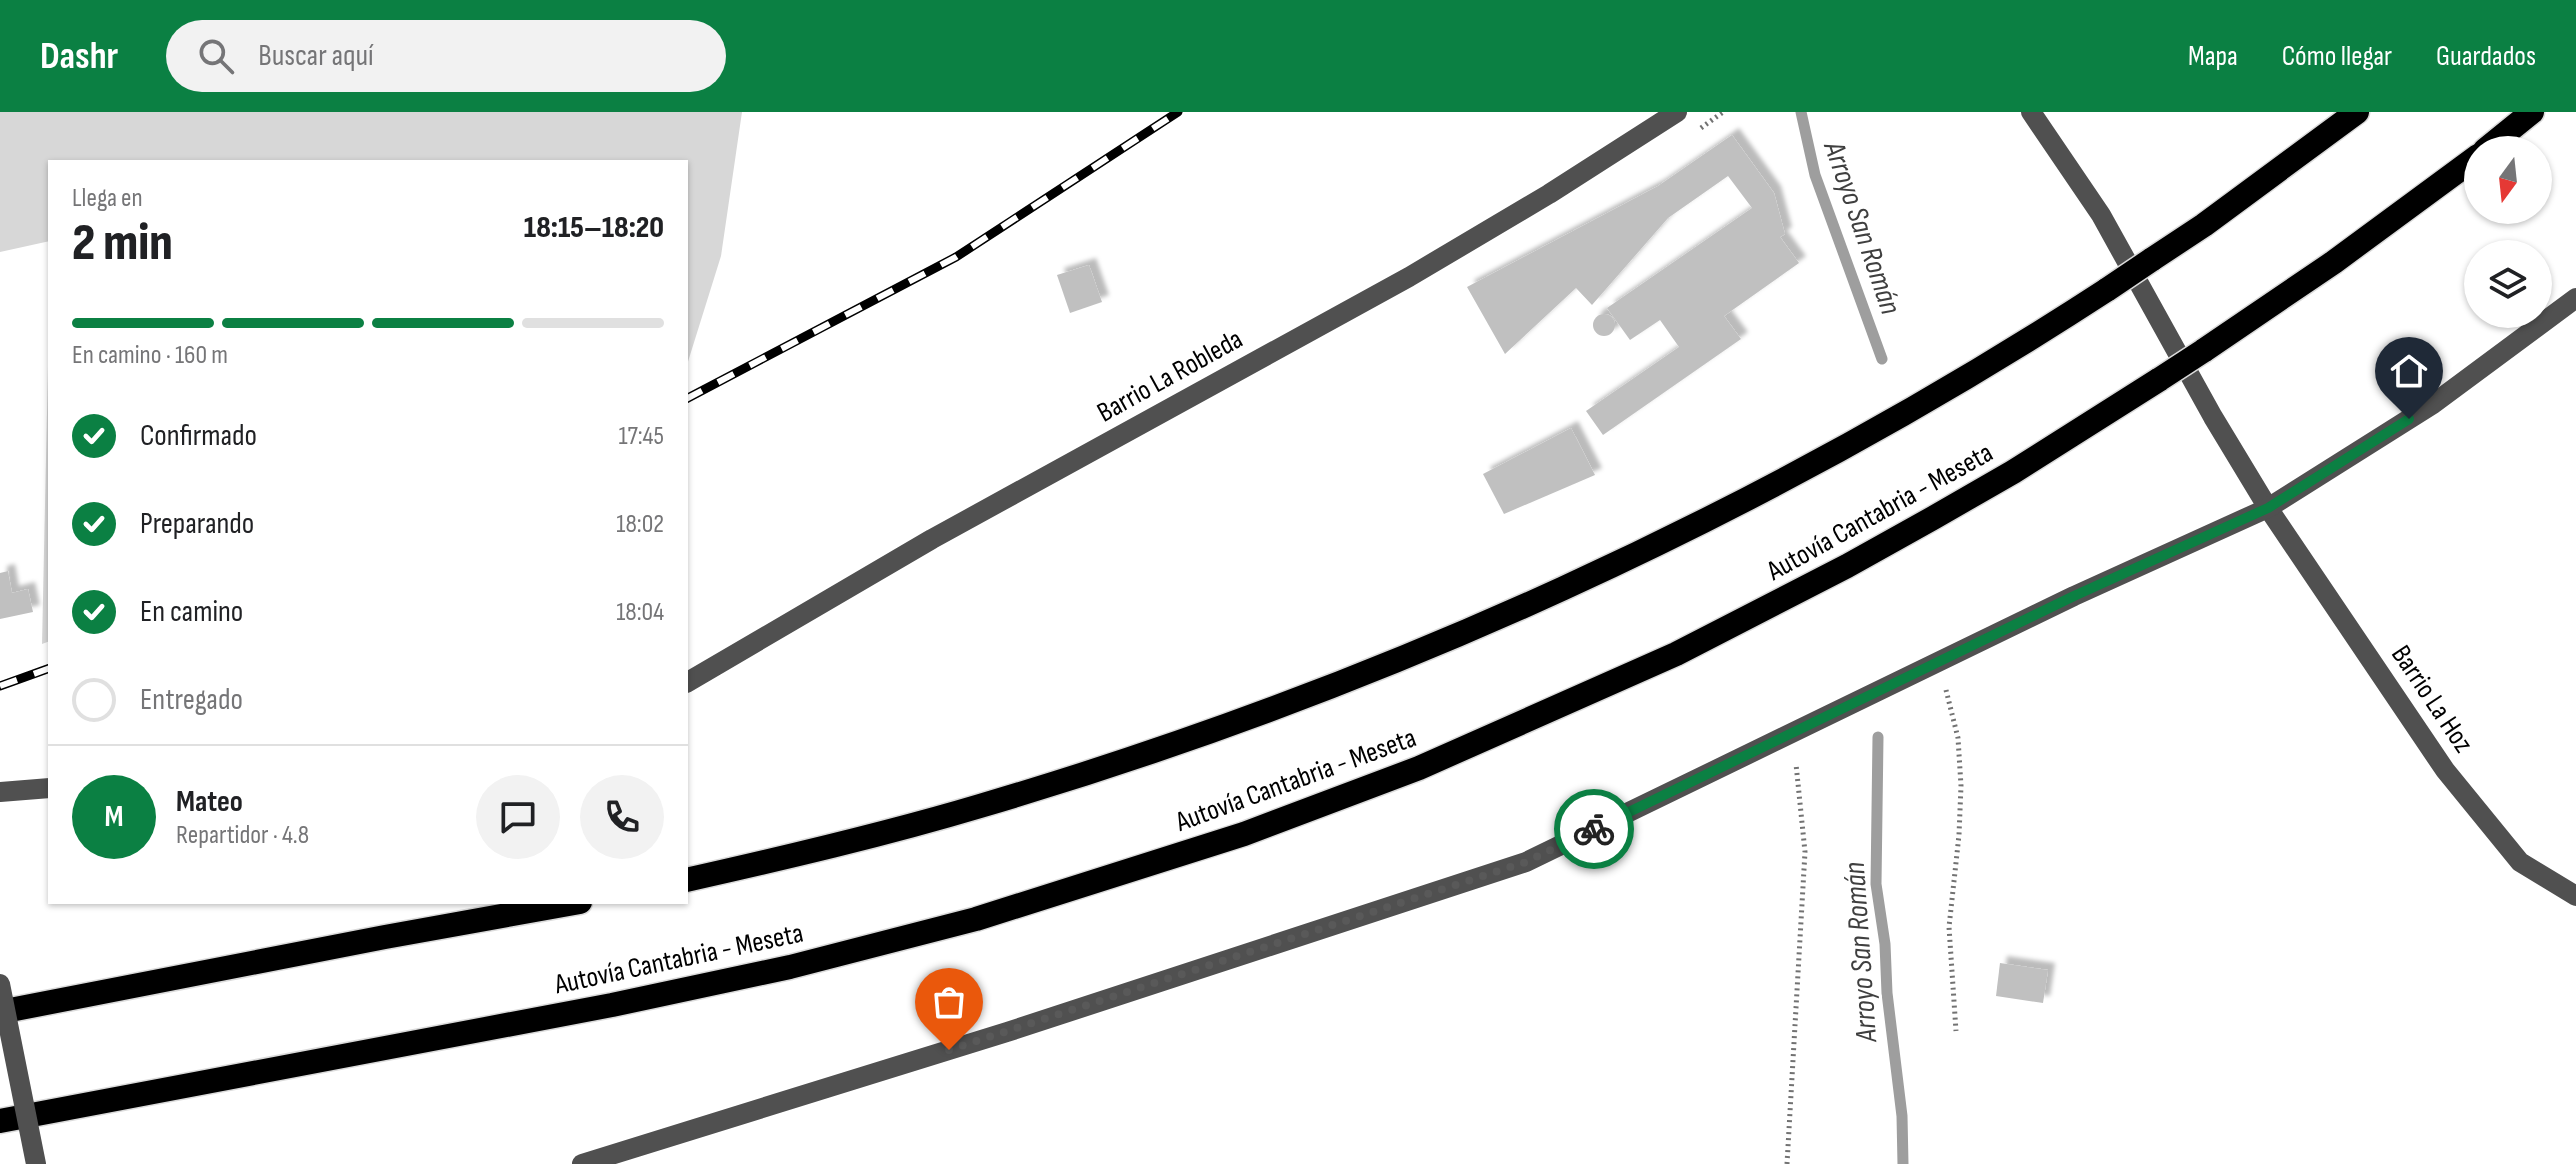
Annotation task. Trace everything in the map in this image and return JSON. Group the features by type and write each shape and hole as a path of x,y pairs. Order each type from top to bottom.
{"highway":[{"path":"688,880 894,829 1075,777 1270,709 1461,633 1645,549 1824,457 1979,369 2204,225 2357,112"},
{"path":"2502,136 2532,112"},
{"name":"Autovía Cantabria - Meseta","path":"0,1121 612,1005 790,967 976,919 1244,834 1444,757 1676,654 1835,573 1947,511 2203,351 2346,253 2464,166"},
{"path":"0,1012 569,904"}],"street":[{"name":"Barrio La Robleda","path":"688,682 932,539 1409,277 1549,194 1677,112"},
{"name":"Barrio La Hoz","path":"2031,112 2101,215 2213,417 2268,508 2445,770 2520,862 2576,896"},
{"path":"582,1164 1007,1032 1526,862 1938,661 2268,508 2433,404 2576,298"},
{"path":"0,792 48,788"},
{"path":"0,984 36,1164"}],"path":[{"path":"1938,661 1958,738 1961,786 1949,927 1956,1031"},
{"path":"1787,1164 1805,852 1792,731"}],"shaded area":[{"path":"0,112 742,112 721,256 688,362 688,160 48,160 48,241 0,252"},
{"path":"48,366 48,642 42,644"}],"building":[{"path":"1732,135 1774,193 1785,234 1780,237 1799,263 1724,316 1741,339 1603,435 1586,411 1679,347 1660,320 1630,340 1607,308 1752,208 1728,176 1668,218 1592,305 1576,288 1505,354 1467,287 1658,186"},
{"path":"1089,265 1102,302 1070,313 1057,275"},
{"path":"1604,314 1612,317 1615,325 1612,333 1604,336 1596,333 1593,325 1596,317"},
{"path":"1571,428 1595,475 1504,514 1483,474"},
{"path":"8,571 12,593 28,589 33,612 0,619 0,573"},
{"path":"2000,963 2048,970 2043,1003 1996,996"}],"waterway":[{"name":"Arroyo San Román","path":"1801,112 1815,175 1882,359"},
{"name":"Arroyo San Román","path":"1878,737 1876,884 1902,1116 1903,1164"}],"railway":[{"path":"688,398 956,257 1178,112"},
{"path":"0,686 48,669"}],"way so far":[{"path":"949,1050 1526,862 1594,829"}],"route":[{"path":"1594,829 2074,596 2268,508 2409,419"}]}
